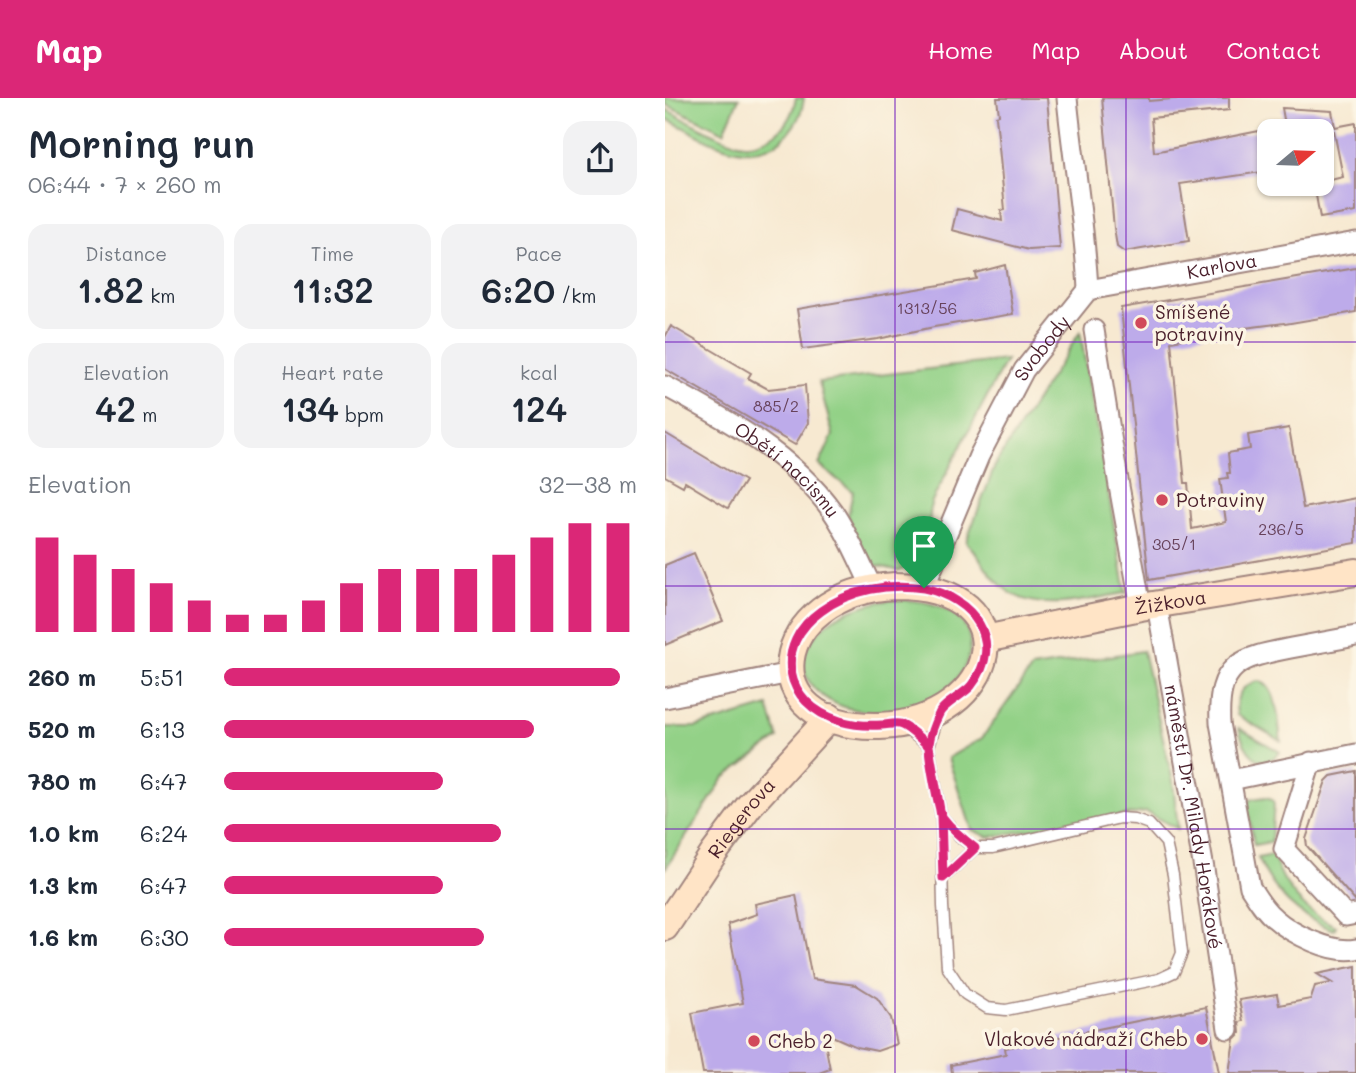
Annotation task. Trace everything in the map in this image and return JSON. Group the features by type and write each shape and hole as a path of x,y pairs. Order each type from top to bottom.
{"street":[{"path":"1067,98 1085,236 1088,290"},
{"name":"Karlova","path":"1088,290 1356,242"},
{"name":"Svobody","path":"924,588 979,456 1024,370 1088,290"},
{"name":"Svobody","path":"1094,330 1119,486 1149,606"},
{"name":"Obětí nacismu","path":"665,386 760,443 799,472 835,514 873,589"},
{"name":"Žižkova","path":"985,639 1149,606 1356,572"},
{"path":"895,586 924,588 941,593 964,606 978,621 985,639 985,655 976,678 966,691 940,710 899,724 856,724 830,717 802,698 790,673 790,657 793,645 809,621 839,600 873,589 895,586"},
{"name":"náměstí Dr. Milady Horákové","path":"1149,606 1204,869 1228,1029"},
{"path":"1356,636 1250,657 1226,677 1219,702 1220,723 1250,887 1261,905 1275,919 1323,946 1345,951 1356,949"},
{"path":"665,698 790,673"},
{"name":"Riegerova","path":"665,927 749,806 830,717"},
{"path":"1231,780 1356,754"},
{"path":"1311,762 1284,849 1346,916 1356,914"}],"lane":[{"name":"náměstí Dr. Milady Horákové","path":"940,710 929,746 941,816 947,967 965,994 987,1008 1006,1010 1159,979 1174,972 1182,953 1170,861 1166,843 1149,824 1120,818 993,848 975,848"},
{"path":"899,724 929,746"},
{"path":"941,816 961,838 975,848 943,878"}],"green space":[{"path":"665,98 739,98 724,132 665,104"},
{"path":"796,98 804,98 797,121 790,131 767,148 752,151 722,146 665,118 665,109 726,139 752,144 768,138 783,127"},
{"path":"1080,332 1126,593 1066,603 1036,602 1022,599 1002,587 966,542 996,463"},
{"path":"1006,360 931,503 928,540 915,561 900,571 874,565 855,536 848,515 853,492 819,465 833,435 819,382"},
{"path":"891,600 932,604 957,617 969,636 968,657 956,679 934,697 904,709 865,711 834,703 821,695 811,685 805,673 804,660 808,646 819,631 843,613"},
{"path":"1143,651 1173,782 1178,829 1146,812 988,837 972,830 948,758 982,738 1032,668"},
{"path":"1259,681 1266,685 1274,698 1281,741 1237,715 1241,692 1248,685"},
{"path":"768,706 778,738 724,778 665,869 665,727 696,727"},
{"path":"1239,728 1280,752 1265,761 1259,760 1248,750"},
{"path":"1252,799 1272,799 1274,804 1271,842 1254,845 1247,803"},
{"path":"1273,855 1296,898 1314,914 1336,926 1334,930 1298,911 1279,893 1258,858"}],"building":[{"path":"997,98 1047,98 1060,248 1029,250 952,230 957,209 1002,221 1001,211 1005,210 996,116 999,115"},
{"path":"1102,98 1149,98 1149,101 1229,98 1229,110 1151,118 1154,152 1257,131 1257,173 1180,184 1189,241 1124,252 1117,247"},
{"path":"1282,108 1332,111 1334,119 1333,119 1284,119"},
{"path":"1334,122 1335,127 1356,123 1356,212 1320,218 1316,196 1334,196 1334,179 1343,177"},
{"path":"1005,265 1013,314 878,339 803,349 797,309 976,279 975,273"},
{"path":"1356,268 1356,312 1285,324 1205,333 1171,341 1192,529 1226,522 1220,479 1228,478 1227,473 1230,473 1228,453 1250,449 1248,435 1289,428 1303,508 1356,498 1356,543 1149,580 1121,308"},
{"path":"671,326 751,373 748,378 768,389 805,385 808,423 795,445 665,369 665,337"},
{"path":"665,433 745,481 728,508 685,482 683,486 665,476"},
{"path":"694,553 723,621 665,645 665,565"},
{"path":"1356,771 1356,902 1307,846 1306,839 1326,781 1331,776"},
{"path":"796,895 812,979 856,985 877,998 891,1018 897,1044 877,1051 857,1047 823,1032 830,1069 819,1073 703,1073 692,1013 743,1003 728,924 757,914 755,904"},
{"path":"1356,966 1356,1073 1229,1073 1234,1039 1240,1033 1239,1022 1243,1021 1239,1000 1277,994 1279,1005 1311,999 1315,986 1332,983 1317,974"},
{"path":"1206,1007 1219,1073 952,1073 951,1065 1006,1054 1005,1048"}],"place":[{"name":"Smíšené potraviny","path":"1141,323"},
{"name":"Potraviny","path":"1162,500"},
{"name":"Vlakové nádraží Cheb","path":"1202,1039"},
{"name":"Cheb 2","path":"754,1041"}],"route":[{"path":"924,588 876,588 852,594 831,604 801,631 792,649 790,665 791,677 802,698 822,713 856,724 899,724 929,746 941,816 943,878 975,848 961,838 941,816 931,757 929,746 940,710 966,691 982,667 985,643 983,631 970,611 957,601 924,588"}]}
